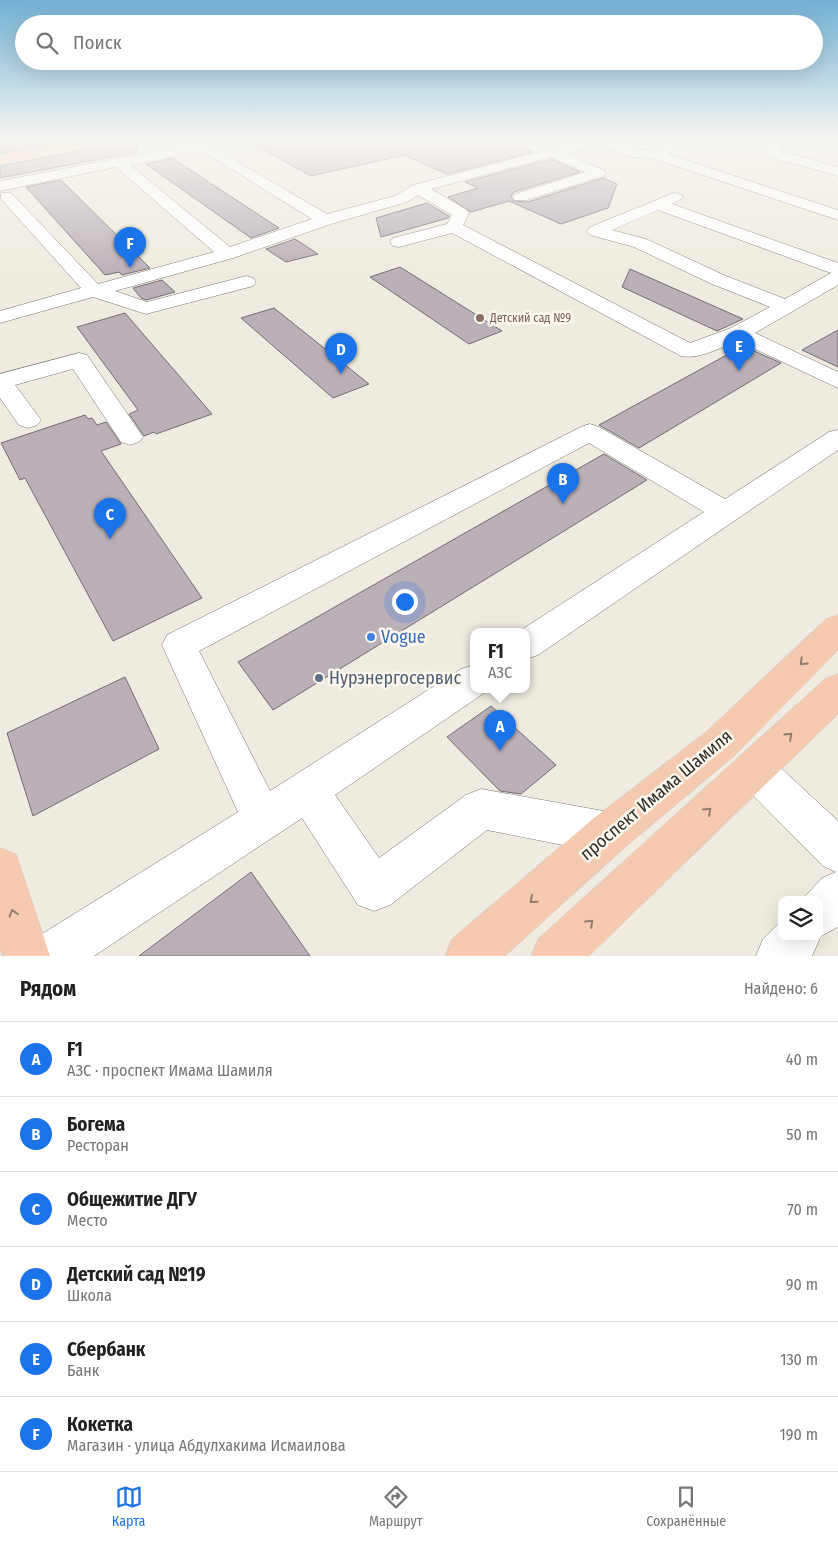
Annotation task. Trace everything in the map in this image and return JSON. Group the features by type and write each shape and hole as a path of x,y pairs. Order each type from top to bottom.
{"main road":[{"name":"проспект Имама Шамиля","path":"469,956 609,833 720,744 838,628"},
{"path":"564,953 838,690"},
{"path":"0,870 26,956"}],"street":[{"path":"25,186 3,191 94,291 146,308 246,282"},
{"path":"146,186 227,254"},
{"path":"268,186 325,220"},
{"path":"0,317 227,254 325,220 401,199 418,188 427,186"},
{"path":"521,197 557,186"},
{"path":"749,186 838,215"},
{"path":"418,188 461,213 454,227"},
{"path":"681,194 596,231 640,243 719,280 785,306"},
{"path":"659,205 838,269"},
{"path":"399,242 454,227 689,351 739,333 838,277"},
{"path":"739,333 838,381"},
{"path":"28,420 0,381 79,360 130,437"},
{"path":"263,821 179,645 590,432 727,513"},
{"path":"530,642 838,438"},
{"path":"51,956 263,821 306,790 470,683"},
{"path":"754,769 838,851"},
{"path":"306,790 374,889 481,809 609,833"},
{"path":"823,910 838,894"},
{"path":"780,956 794,941"}],"building":[{"path":"67,186 150,268 122,275 119,272 105,275 26,187"},
{"path":"177,186 214,186 279,228 251,238"},
{"path":"473,186 535,186 514,192 511,196 513,201 528,202 579,186 616,186 608,208 561,224 509,201 471,212 448,197 478,188"},
{"path":"427,203 449,216 448,218 381,237 376,218"},
{"path":"295,239 318,254 286,262 266,249"},
{"path":"400,267 502,331 469,344 370,277"},
{"path":"630,269 743,319 717,331 622,287"},
{"path":"162,280 175,292 146,300 141,298 133,288"},
{"path":"274,308 369,384 333,398 241,318"},
{"path":"125,313 212,414 156,434 154,432 144,436 129,414 138,410 77,327"},
{"path":"838,330 838,367 802,350"},
{"path":"743,346 781,363 639,448 599,425"},
{"path":"85,415 88,419 92,418 97,425 106,422 121,444 101,451 202,598 113,641 25,478 20,480 1,443"},
{"path":"604,454 647,480 273,710 238,662"},
{"path":"125,677 159,749 33,816 7,733"},
{"path":"491,706 556,765 521,794 500,791 447,737"},
{"path":"251,872 310,956 139,956"}],"place":[{"name":"Кокетка","path":"130,268"},
{"name":"Детский сад №9","path":"480,318"},
{"name":"Сбербанк","path":"739,371"},
{"name":"Детский сад №19","path":"341,374"},
{"name":"Богема","path":"563,504"},
{"name":"Общежитие ДГУ","path":"110,539"},
{"name":"Vogue","path":"371,637"},
{"name":"Нурэнергосервис","path":"319,678"},
{"name":"F1","path":"500,751"}]}
